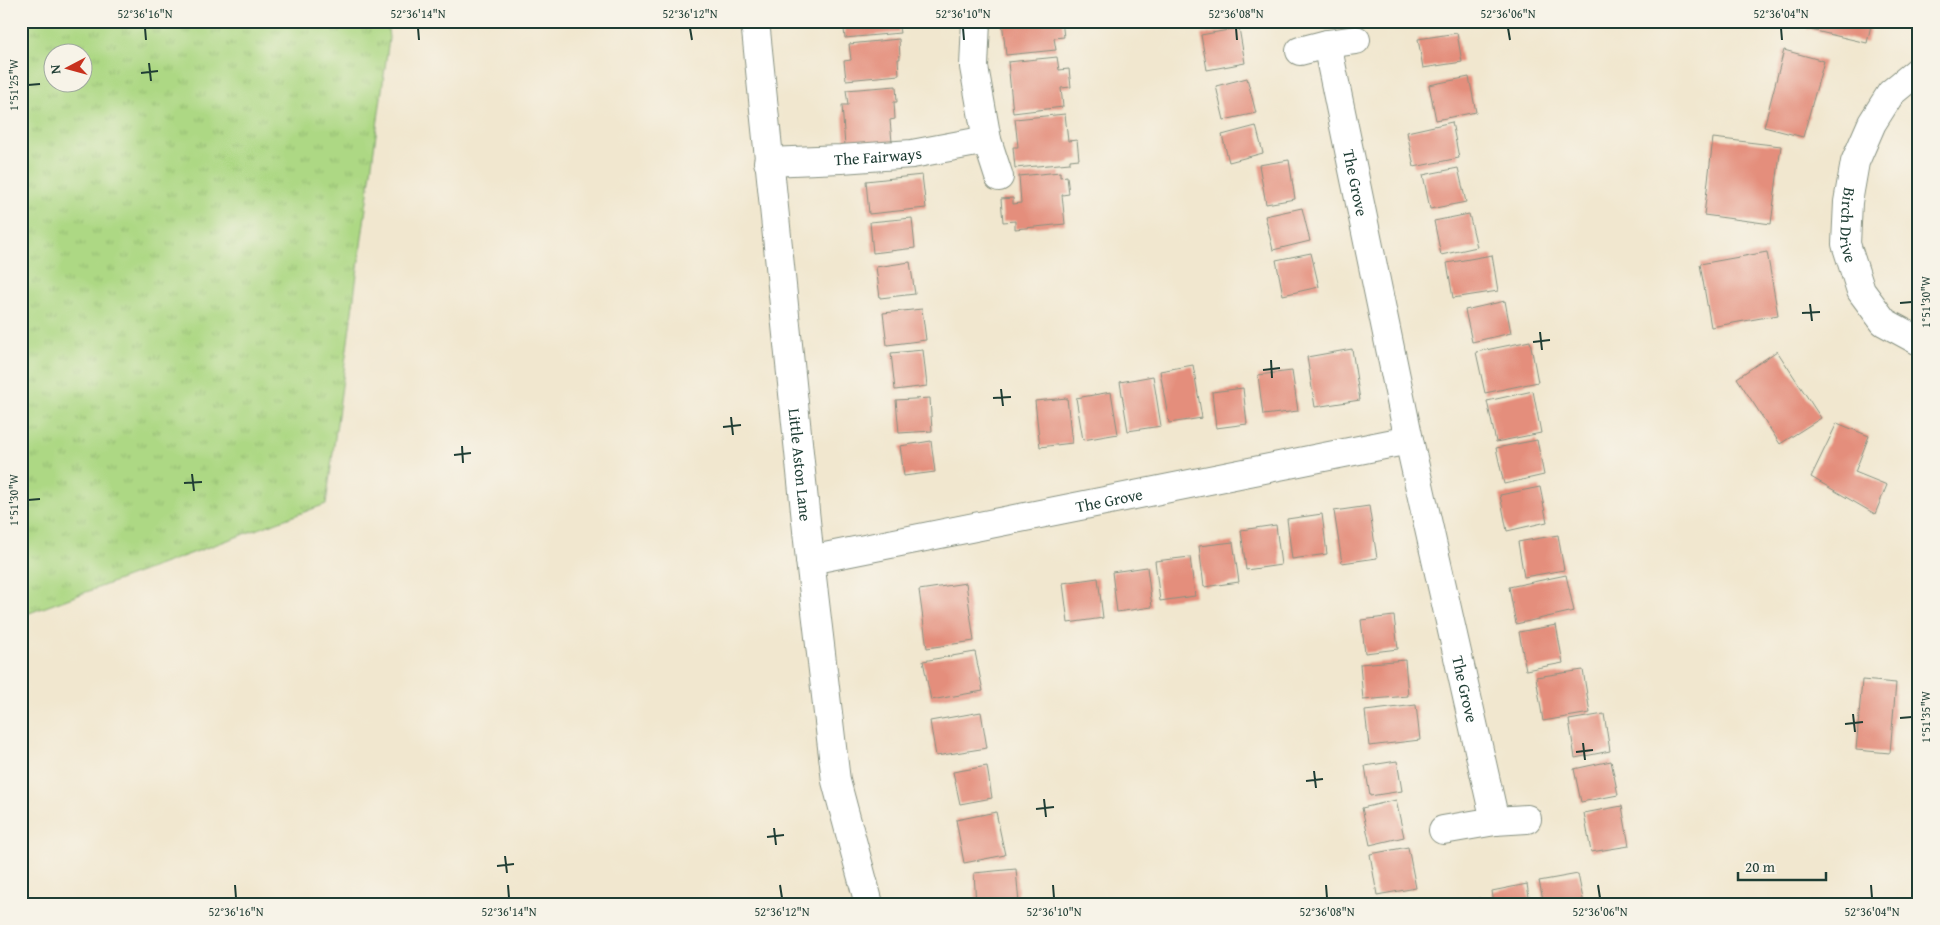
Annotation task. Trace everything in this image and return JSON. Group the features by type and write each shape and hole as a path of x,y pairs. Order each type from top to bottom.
{"street":[{"name":"Little Aston Lane","path":"754,21 810,560 836,781 869,904"},
{"path":"976,21 974,67 986,140 999,177"},
{"path":"1300,50 1356,40"},
{"name":"The Grove","path":"1327,44 1409,440 1495,821"},
{"name":"Birch Drive","path":"1919,70 1892,93 1872,123 1855,162 1848,202 1846,244 1861,291 1884,322 1919,341"},
{"name":"The Fairways","path":"768,162 841,160 912,154 986,140"},
{"name":"The Grove","path":"810,560 1409,440"},
{"path":"1443,830 1495,821 1527,820"}],"green space":[{"path":"21,21 387,21 389,38 326,504 21,616"}],"building":[{"path":"843,21 898,21 900,33 845,38"},
{"path":"1002,21 1062,21 1064,37 1054,38 1056,50 1006,55"},
{"path":"1808,21 1872,21 1867,43 1807,29"},
{"path":"1239,28 1245,63 1207,70 1201,35"},
{"path":"1457,33 1462,62 1423,68 1418,39"},
{"path":"899,39 899,75 846,80 844,61 851,60 849,44"},
{"path":"1784,50 1824,61 1803,137 1764,127"},
{"path":"1057,57 1059,70 1069,69 1071,87 1061,88 1063,107 1013,113 1008,62"},
{"path":"1469,77 1476,112 1436,120 1429,85"},
{"path":"1247,78 1256,113 1224,120 1216,86"},
{"path":"896,86 897,102 894,102 895,119 890,120 892,142 845,146 842,105 848,105 846,90"},
{"path":"1065,114 1068,141 1077,140 1079,159 1070,160 1070,163 1015,168 1013,147 1018,147 1015,119"},
{"path":"1452,122 1459,158 1414,167 1407,132"},
{"path":"1256,126 1263,153 1229,162 1222,135"},
{"path":"1713,138 1781,146 1771,224 1704,215"},
{"path":"1289,160 1295,199 1266,204 1259,165"},
{"path":"1458,168 1466,202 1430,209 1423,175"},
{"path":"1060,172 1060,177 1067,176 1069,194 1062,195 1065,224 1015,229 1015,221 1003,222 1001,199 1013,198 1013,204 1021,203 1019,176"},
{"path":"922,175 926,208 869,214 866,181"},
{"path":"1302,208 1310,241 1273,250 1265,216"},
{"path":"1469,214 1477,247 1441,255 1434,221"},
{"path":"912,218 915,248 873,253 870,222"},
{"path":"1767,252 1778,315 1711,327 1700,264"},
{"path":"1311,253 1319,287 1283,295 1276,260"},
{"path":"1492,255 1498,291 1453,298 1447,263"},
{"path":"910,262 915,294 880,298 876,267"},
{"path":"1505,301 1511,333 1472,342 1465,310"},
{"path":"922,309 926,340 887,345 883,313"},
{"path":"1530,341 1538,382 1485,393 1476,352"},
{"path":"1352,349 1360,400 1315,407 1307,357"},
{"path":"923,350 927,386 895,390 891,353"},
{"path":"1777,351 1821,418 1780,444 1737,378"},
{"path":"1193,365 1202,418 1169,423 1160,371"},
{"path":"1292,371 1298,411 1263,415 1258,375"},
{"path":"1153,376 1161,426 1128,431 1120,382"},
{"path":"1243,388 1247,424 1216,428 1212,392"},
{"path":"1533,391 1541,433 1496,442 1487,401"},
{"path":"1111,392 1118,434 1083,440 1076,398"},
{"path":"930,398 932,431 899,433 896,400"},
{"path":"1067,398 1072,443 1040,447 1035,401"},
{"path":"1837,423 1869,436 1855,472 1887,485 1875,514 1811,477"},
{"path":"1537,440 1544,475 1504,484 1496,448"},
{"path":"931,441 935,472 904,476 900,446"},
{"path":"1540,487 1547,522 1507,531 1500,495"},
{"path":"1369,506 1377,558 1342,563 1334,511"},
{"path":"1322,514 1327,554 1292,559 1287,519"},
{"path":"1276,525 1281,565 1246,570 1241,530"},
{"path":"1558,535 1564,570 1524,577 1518,542"},
{"path":"1233,542 1239,582 1204,587 1199,546"},
{"path":"1190,557 1195,596 1160,601 1155,561"},
{"path":"1147,567 1152,607 1117,612 1112,572"},
{"path":"1566,575 1574,611 1516,624 1509,587"},
{"path":"1098,578 1103,618 1068,623 1063,583"},
{"path":"966,583 974,641 927,648 919,590"},
{"path":"1394,616 1398,649 1365,653 1361,620"},
{"path":"1556,625 1563,663 1526,670 1519,632"},
{"path":"975,652 983,691 931,700 923,661"},
{"path":"1405,660 1408,696 1363,700 1360,664"},
{"path":"1583,670 1590,713 1543,721 1536,677"},
{"path":"1862,680 1896,683 1890,753 1856,750"},
{"path":"1416,705 1420,740 1369,746 1365,711"},
{"path":"981,712 987,748 936,756 930,721"},
{"path":"1604,714 1610,751 1575,758 1569,720"},
{"path":"1397,761 1402,791 1370,796 1365,766"},
{"path":"1611,761 1618,795 1581,802 1574,769"},
{"path":"987,766 992,798 960,804 953,772"},
{"path":"1396,800 1404,837 1370,845 1362,808"},
{"path":"1622,806 1629,846 1591,852 1584,813"},
{"path":"996,812 1005,855 964,863 956,820"},
{"path":"1408,847 1416,888 1377,895 1370,854"},
{"path":"1016,869 1019,904 976,904 974,873"},
{"path":"1578,874 1584,904 1544,904 1539,881"},
{"path":"1527,884 1530,904 1494,904 1492,891"},
{"path":"1480,898 1481,904 1453,904 1453,903"}]}
